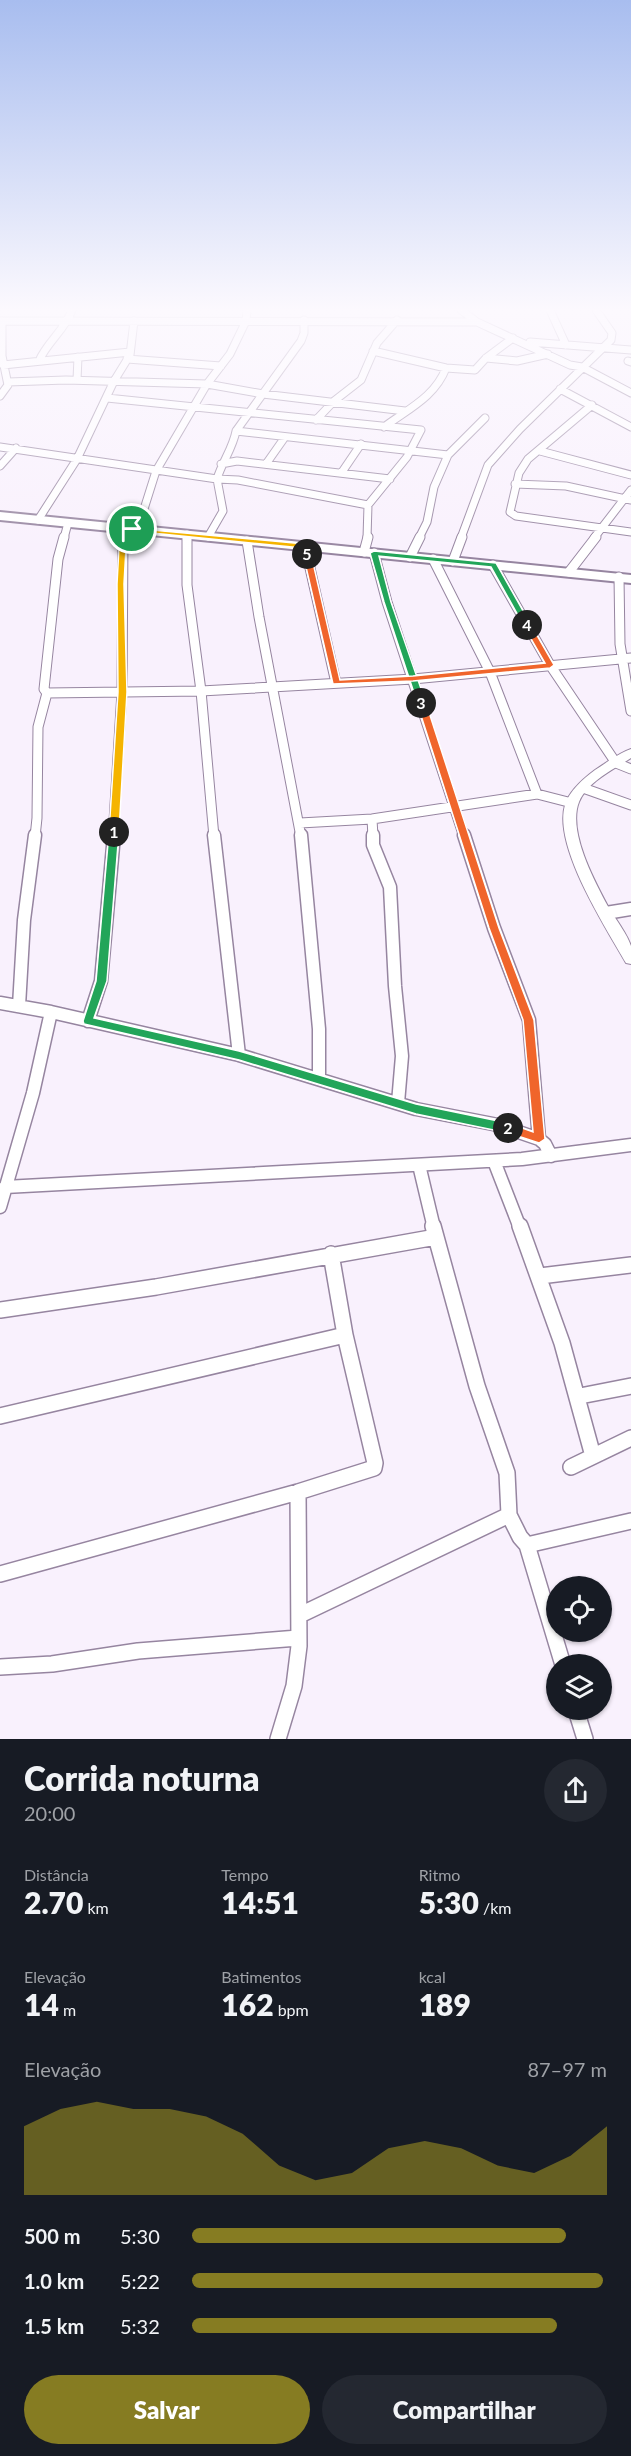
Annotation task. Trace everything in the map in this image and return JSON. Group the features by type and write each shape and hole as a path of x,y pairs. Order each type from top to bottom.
{"main road":[{"path":"0,516 625,578"}],"street":[{"path":"38,520 77,459 110,391"},
{"path":"88,1021 101,981 111,878 122,692 121,584 128,528 144,509 156,471 203,391"},
{"path":"247,391 405,411"},
{"path":"208,537 223,511 217,479 221,464 234,443 236,431 265,391"},
{"path":"316,420 333,401 346,391"},
{"path":"384,427 433,391"},
{"path":"453,561 488,465 558,391"},
{"path":"564,391 631,427"},
{"path":"107,398 421,430"},
{"path":"592,405 528,459 516,484 510,512 511,514 631,532"},
{"path":"410,556 427,522 434,487 448,455 485,418"},
{"path":"429,421 421,430 412,450 368,505 366,522 369,531 369,553 413,679 494,928 529,1020 539,1139"},
{"path":"236,431 448,455"},
{"path":"266,464 285,436"},
{"path":"342,472 361,444"},
{"path":"0,447 156,471 238,480 368,505"},
{"path":"0,466 16,448"},
{"path":"540,450 631,475"},
{"path":"221,464 237,461 390,479"},
{"path":"516,484 566,486 627,499"},
{"path":"569,573 627,499 631,490"},
{"path":"19,1006 24,920 37,818 38,727 47,693 44,689 58,559 68,523"},
{"path":"187,534 187,585 201,691 222,920 239,1055"},
{"path":"247,541 300,823 319,1029 319,1079"},
{"path":"305,546 336,683"},
{"path":"433,559 490,672 537,794"},
{"path":"493,565 550,665 616,763 631,770"},
{"path":"625,578 626,658 631,711"},
{"path":"47,693 201,691 413,679 626,658"},
{"path":"631,753 583,788 572,803 569,824 574,850 631,959"},
{"path":"583,788 631,805"},
{"path":"300,823 372,819 537,794 572,803"},
{"path":"372,819 373,845 390,887 395,986 402,1056 398,1103"},
{"path":"606,913 631,909"},
{"path":"0,1003 51,1012 239,1055 398,1103 498,1125 539,1139 545,1144 551,1156"},
{"path":"0,1207 33,1093 51,1012"},
{"path":"6,1187 494,1161 631,1145"},
{"path":"494,1161 540,1276 580,1396 593,1456"},
{"path":"419,1165 436,1237 477,1386 507,1473 508,1515 527,1545 559,1654"},
{"path":"0,1310 156,1287 436,1237"},
{"path":"0,1574 298,1492 374,1468 375,1463 345,1335 331,1254"},
{"path":"540,1276 631,1265"},
{"path":"0,1416 345,1335"},
{"path":"580,1396 631,1386"},
{"path":"571,1467 631,1438"},
{"path":"278,1739 297,1669 300,1615 298,1492"},
{"path":"300,1615 508,1515"},
{"path":"527,1545 631,1521"},
{"path":"0,1667 52,1664 138,1651 298,1638"},
{"path":"579,1720 585,1739"}],"route":[{"path":"132,529 123,528 122,692 111,878 101,981 88,1021 239,1055 416,1109 498,1125 539,1139 529,1020 494,928 456,808 413,679 387,602 374,553 493,565 550,665 413,679 336,683 305,546 132,529"}]}
